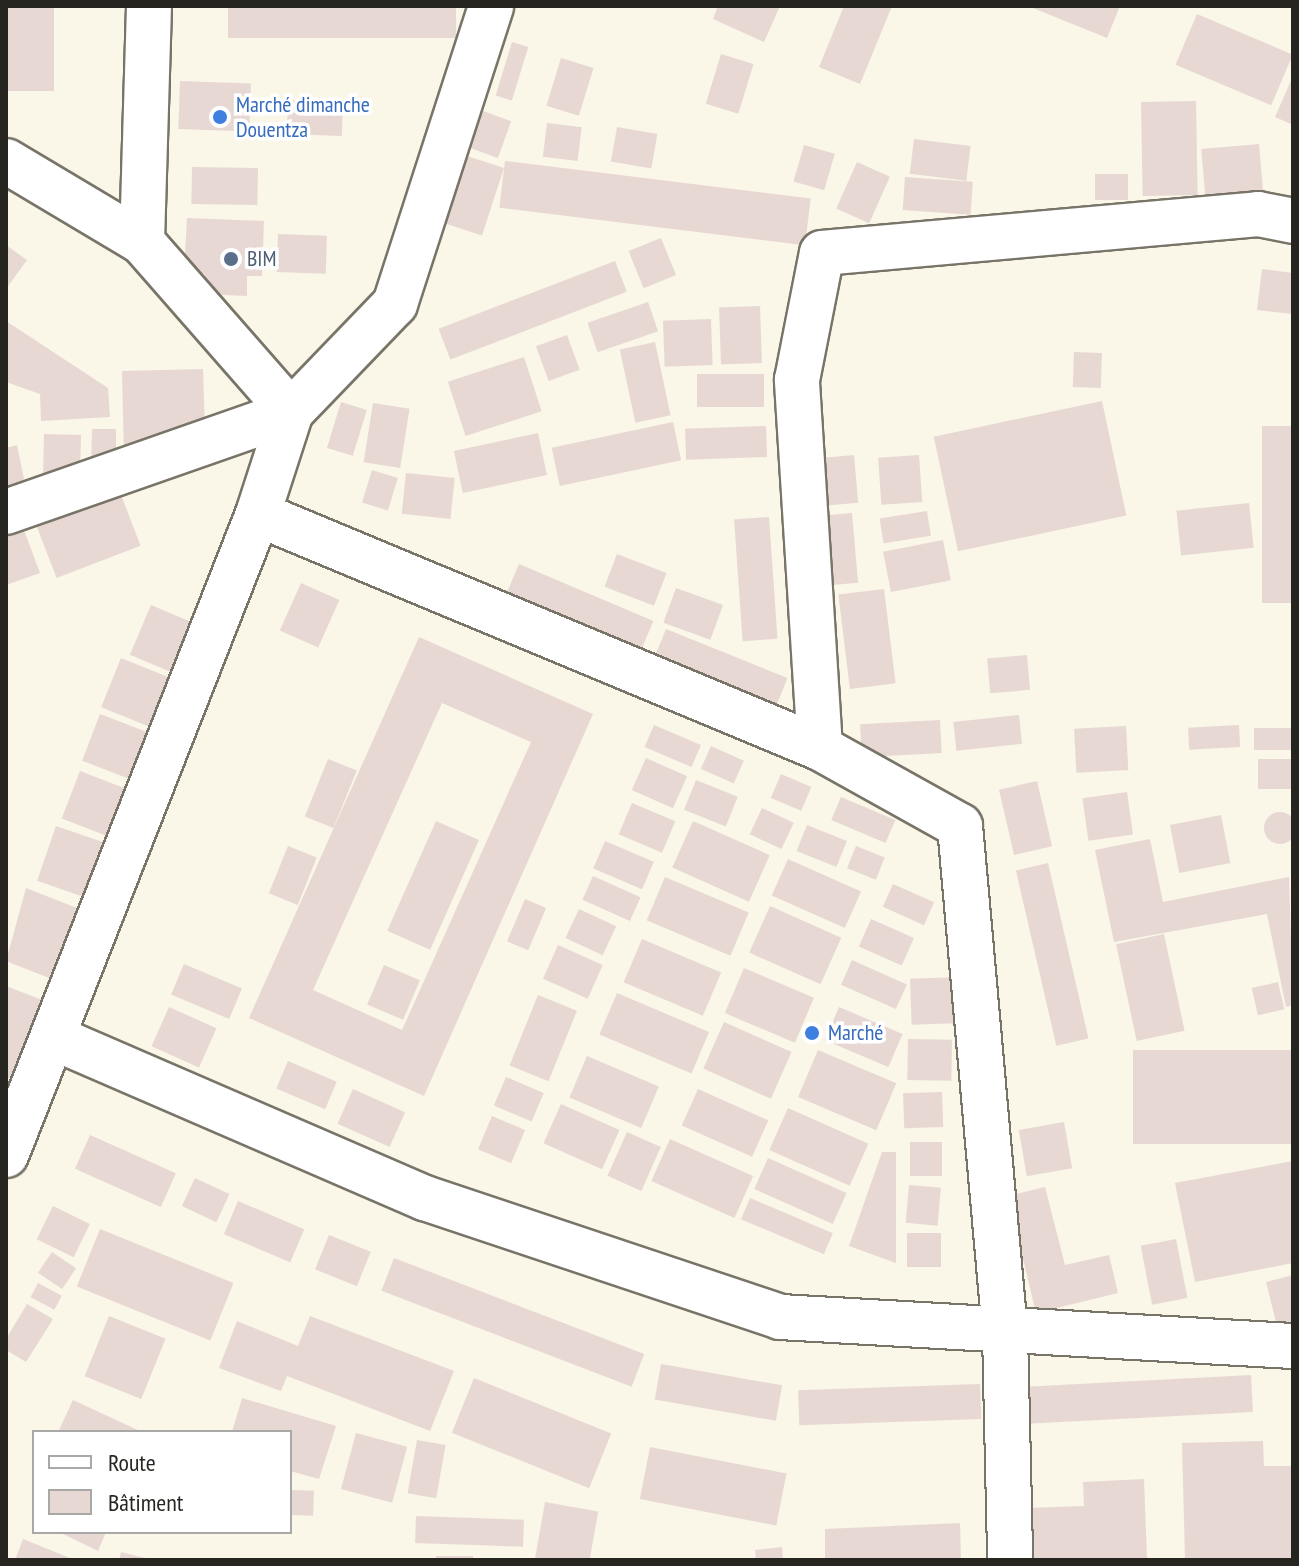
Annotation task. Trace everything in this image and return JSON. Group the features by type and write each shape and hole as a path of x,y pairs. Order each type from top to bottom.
{"street":[{"path":"142,242 149,6"},
{"path":"6,1155 57,1039 258,514 291,412 395,304 491,6"},
{"path":"6,161 142,242 291,412"},
{"path":"820,748 797,380 822,253 1258,214 1293,221"},
{"path":"6,512 291,412"},
{"path":"258,514 820,748 960,826 1005,1332 1010,1560"},
{"path":"57,1039 425,1198 780,1317 1293,1346"}],"building":[{"path":"6,6 54,6 54,91 6,91"},
{"path":"228,6 456,6 456,38 228,38"},
{"path":"718,6 780,6 764,42 713,19"},
{"path":"844,6 892,6 860,84 819,67"},
{"path":"1028,6 1120,6 1107,38"},
{"path":"1197,14 1293,55 1271,105 1176,65"},
{"path":"512,42 528,47 512,101 496,96"},
{"path":"721,54 754,64 738,114 706,104"},
{"path":"561,58 594,68 579,116 546,106"},
{"path":"1293,76 1293,125 1275,117"},
{"path":"180,81 251,83 249,131 178,129"},
{"path":"288,100 343,102 342,136 287,134"},
{"path":"1196,101 1198,195 1143,196 1141,102"},
{"path":"483,111 511,121 498,158 470,148"},
{"path":"547,123 582,127 578,161 543,157"},
{"path":"617,127 657,134 651,169 611,161"},
{"path":"914,139 971,146 966,181 910,174"},
{"path":"1259,144 1263,193 1205,198 1201,149"},
{"path":"804,145 835,154 824,190 794,182"},
{"path":"464,155 504,168 482,236 442,223"},
{"path":"505,161 811,199 805,245 499,208"},
{"path":"857,162 890,177 869,223 836,209"},
{"path":"192,167 258,168 257,205 191,204"},
{"path":"1095,174 1128,174 1128,200 1095,200"},
{"path":"905,177 973,182 971,215 903,210"},
{"path":"187,218 264,221 262,276 247,276 247,296 204,294 205,274 184,273"},
{"path":"278,234 327,236 326,274 277,272"},
{"path":"661,238 676,275 644,288 629,251"},
{"path":"6,245 27,260 6,289"},
{"path":"615,261 627,292 450,360 439,329"},
{"path":"1262,269 1293,273 1293,314 1257,310"},
{"path":"648,302 658,331 598,352 587,323"},
{"path":"760,306 762,363 721,364 719,307"},
{"path":"711,319 713,365 665,367 663,321"},
{"path":"6,321 108,388 110,417 41,421 40,394 6,382"},
{"path":"567,335 580,370 549,381 536,346"},
{"path":"655,342 671,415 635,423 620,349"},
{"path":"1074,352 1102,353 1101,388 1073,387"},
{"path":"524,357 542,411 466,436 448,382"},
{"path":"203,369 205,431 124,457 122,371"},
{"path":"697,374 764,374 764,407 697,407"},
{"path":"1102,401 1126,515 958,551 934,437"},
{"path":"341,402 367,410 353,456 327,448"},
{"path":"373,403 410,409 400,468 364,462"},
{"path":"673,422 681,460 560,486 552,448"},
{"path":"766,426 767,457 686,460 685,429"},
{"path":"1262,426 1293,426 1293,603 1262,603"},
{"path":"92,429 116,429 116,460 91,467"},
{"path":"538,433 547,475 463,493 454,451"},
{"path":"44,434 81,435 80,473 43,480"},
{"path":"17,445 25,484 6,488 6,448"},
{"path":"854,455 858,503 813,507 809,459"},
{"path":"919,455 922,502 881,505 878,458"},
{"path":"372,470 398,478 388,510 362,503"},
{"path":"406,473 455,478 450,519 402,514"},
{"path":"118,487 141,546 57,578 34,519"},
{"path":"1249,503 1254,548 1181,555 1176,511"},
{"path":"927,511 931,536 884,543 880,519"},
{"path":"852,513 858,583 818,586 812,516"},
{"path":"769,517 778,639 743,641 734,519"},
{"path":"21,522 40,573 6,585 6,528"},
{"path":"943,540 951,580 891,592 883,552"},
{"path":"617,554 666,573 654,606 604,587"},
{"path":"519,564 653,621 642,649 507,592"},
{"path":"301,583 339,600 318,648 280,631"},
{"path":"676,588 723,605 710,640 663,623"},
{"path":"884,589 896,683 850,689 838,595"},
{"path":"151,605 194,623 173,673 130,655"},
{"path":"666,629 787,678 775,709 654,660"},
{"path":"419,637 593,714 424,1096 249,1018","holes":["442,703 531,742 402,1030 313,990"]},
{"path":"1027,655 1030,690 990,693 987,658"},
{"path":"121,658 174,679 154,728 101,707"},
{"path":"100,714 151,734 133,780 82,761"},
{"path":"1019,715 1022,744 956,751 953,722"},
{"path":"940,720 942,753 862,757 860,724"},
{"path":"654,725 701,745 692,767 645,747"},
{"path":"1239,725 1240,747 1189,750 1188,728"},
{"path":"1126,726 1128,770 1076,773 1074,729"},
{"path":"1254,728 1293,728 1293,750 1254,750"},
{"path":"711,746 744,761 734,783 701,769"},
{"path":"646,758 687,776 673,808 632,790"},
{"path":"328,759 357,771 334,828 305,816"},
{"path":"1258,759 1293,759 1293,789 1258,789"},
{"path":"80,771 127,789 108,837 62,819"},
{"path":"781,774 811,787 801,811 771,798"},
{"path":"696,780 738,797 726,827 684,810"},
{"path":"1037,781 1052,846 1014,855 999,790"},
{"path":"1127,792 1133,835 1088,841 1082,798"},
{"path":"841,797 895,820 886,843 831,820"},
{"path":"632,803 675,821 662,853 619,834"},
{"path":"762,808 794,823 781,849 750,834"},
{"path":"1280,812 1291,817 1296,828 1291,839 1280,844 1269,839 1264,828 1269,817"},
{"path":"1221,815 1230,863 1179,873 1170,825"},
{"path":"436,821 479,840 430,950 387,931"},
{"path":"693,821 770,855 749,902 672,868"},
{"path":"807,825 847,841 836,867 797,851"},
{"path":"56,826 107,844 88,898 37,881"},
{"path":"1150,839 1163,902 1289,877 1293,1005 1286,1007 1267,914 1114,942 1095,850"},
{"path":"605,841 654,862 642,889 593,869"},
{"path":"288,846 317,858 298,905 269,893"},
{"path":"856,846 885,858 876,880 847,868"},
{"path":"788,859 861,892 845,928 772,896"},
{"path":"1048,863 1088,1038 1056,1046 1016,870"},
{"path":"593,876 641,897 630,921 582,900"},
{"path":"665,877 749,913 730,956 647,920"},
{"path":"893,884 934,902 924,925 883,907"},
{"path":"26,888 77,908 49,978 6,961"},
{"path":"525,899 546,908 528,950 507,941"},
{"path":"770,906 841,938 821,984 749,953"},
{"path":"579,909 616,926 603,955 565,938"},
{"path":"871,919 914,938 902,966 859,946"},
{"path":"1164,934 1185,1031 1137,1041 1116,944"},
{"path":"642,939 721,973 703,1016 624,982"},
{"path":"558,945 603,965 588,999 543,979"},
{"path":"852,960 907,984 896,1009 841,985"},
{"path":"184,964 242,989 229,1019 171,994"},
{"path":"384,965 420,980 403,1020 367,1005"},
{"path":"744,968 814,998 795,1043 725,1013"},
{"path":"960,977 962,1023 912,1025 910,979"},
{"path":"1278,982 1284,1009 1258,1015 1252,988"},
{"path":"6,986 45,1001 13,1080 6,1077"},
{"path":"617,993 709,1032 691,1073 599,1034"},
{"path":"538,995 577,1011 548,1081 510,1065"},
{"path":"169,1007 217,1028 199,1067 152,1046"},
{"path":"839,1007 903,1034 888,1067 825,1040"},
{"path":"724,1022 792,1052 771,1099 703,1069"},
{"path":"908,1039 952,1040 951,1081 907,1080"},
{"path":"818,1050 896,1083 876,1130 798,1097"},
{"path":"1133,1050 1293,1050 1293,1144 1133,1144"},
{"path":"587,1056 659,1086 641,1128 569,1097"},
{"path":"288,1061 337,1082 325,1109 276,1089"},
{"path":"506,1077 544,1093 532,1122 494,1106"},
{"path":"353,1089 405,1112 390,1147 338,1124"},
{"path":"698,1089 768,1120 752,1157 682,1126"},
{"path":"942,1092 943,1127 904,1128 903,1093"},
{"path":"561,1104 619,1130 602,1169 544,1143"},
{"path":"788,1108 868,1144 850,1186 769,1150"},
{"path":"492,1116 525,1130 511,1163 478,1149"},
{"path":"1064,1122 1072,1168 1027,1176 1019,1130"},
{"path":"627,1132 661,1147 641,1191 607,1176"},
{"path":"90,1135 176,1173 161,1207 75,1169"},
{"path":"670,1139 753,1176 734,1218 651,1181"},
{"path":"910,1142 942,1142 942,1176 910,1176"},
{"path":"882,1152 896,1152 896,1263 849,1246"},
{"path":"768,1158 847,1193 833,1224 754,1189"},
{"path":"1293,1161 1293,1263 1195,1282 1175,1183"},
{"path":"195,1178 229,1194 216,1222 182,1206"},
{"path":"909,1185 941,1188 938,1226 906,1223"},
{"path":"1045,1187 1065,1265 1109,1255 1118,1293 1036,1313 1008,1196"},
{"path":"750,1198 833,1233 824,1254 741,1219"},
{"path":"238,1201 304,1229 290,1262 224,1234"},
{"path":"53,1206 90,1224 74,1257 37,1239"},
{"path":"100,1229 234,1283 210,1340 77,1286"},
{"path":"907,1233 941,1233 941,1267 907,1267"},
{"path":"329,1235 371,1252 357,1286 315,1269"},
{"path":"1176,1239 1187,1298 1152,1305 1141,1246"},
{"path":"52,1252 76,1268 62,1289 38,1273"},
{"path":"394,1258 644,1354 632,1387 381,1291"},
{"path":"1293,1275 1293,1322 1277,1326 1266,1282"},
{"path":"38,1283 62,1296 54,1310 30,1297"},
{"path":"27,1304 53,1319 26,1362 6,1350 6,1339"},
{"path":"109,1316 166,1339 141,1399 85,1376"},
{"path":"310,1316 454,1371 430,1431 287,1376 281,1391 219,1368 237,1321 298,1346"},
{"path":"661,1364 782,1385 776,1421 655,1399"},
{"path":"1251,1375 1253,1412 1018,1424 1016,1387"},
{"path":"474,1378 611,1433 589,1488 452,1433"},
{"path":"980,1384 981,1419 799,1425 798,1390"},
{"path":"242,1398 336,1426 319,1479 292,1472 292,1430 233,1430"},
{"path":"73,1400 138,1430 59,1430"},
{"path":"356,1433 407,1447 392,1503 341,1489"},
{"path":"417,1440 446,1445 436,1498 408,1493"},
{"path":"1263,1441 1264,1466 1291,1466 1293,1560 1185,1560 1182,1443"},
{"path":"650,1447 786,1474 776,1526 640,1499"},
{"path":"1144,1479 1147,1559 1028,1560 1026,1508 1084,1506 1083,1482"},
{"path":"292,1490 314,1491 313,1516 292,1515"},
{"path":"545,1502 598,1511 590,1560 535,1558"},
{"path":"416,1516 524,1520 523,1547 415,1543"},
{"path":"960,1523 961,1560 825,1560 825,1529"},
{"path":"63,1534 105,1534 98,1551"},
{"path":"23,1539 75,1560 15,1560"},
{"path":"782,1547 783,1560 756,1560 755,1550"},
{"path":"121,1552 149,1559 149,1560 119,1560"},
{"path":"436,1556 473,1556 473,1560 436,1560"}],"place":[{"name":"Marché dimanche Douentza","path":"220,117"},
{"name":"BIM","path":"231,259"},
{"name":"Marché","path":"812,1033"}]}
